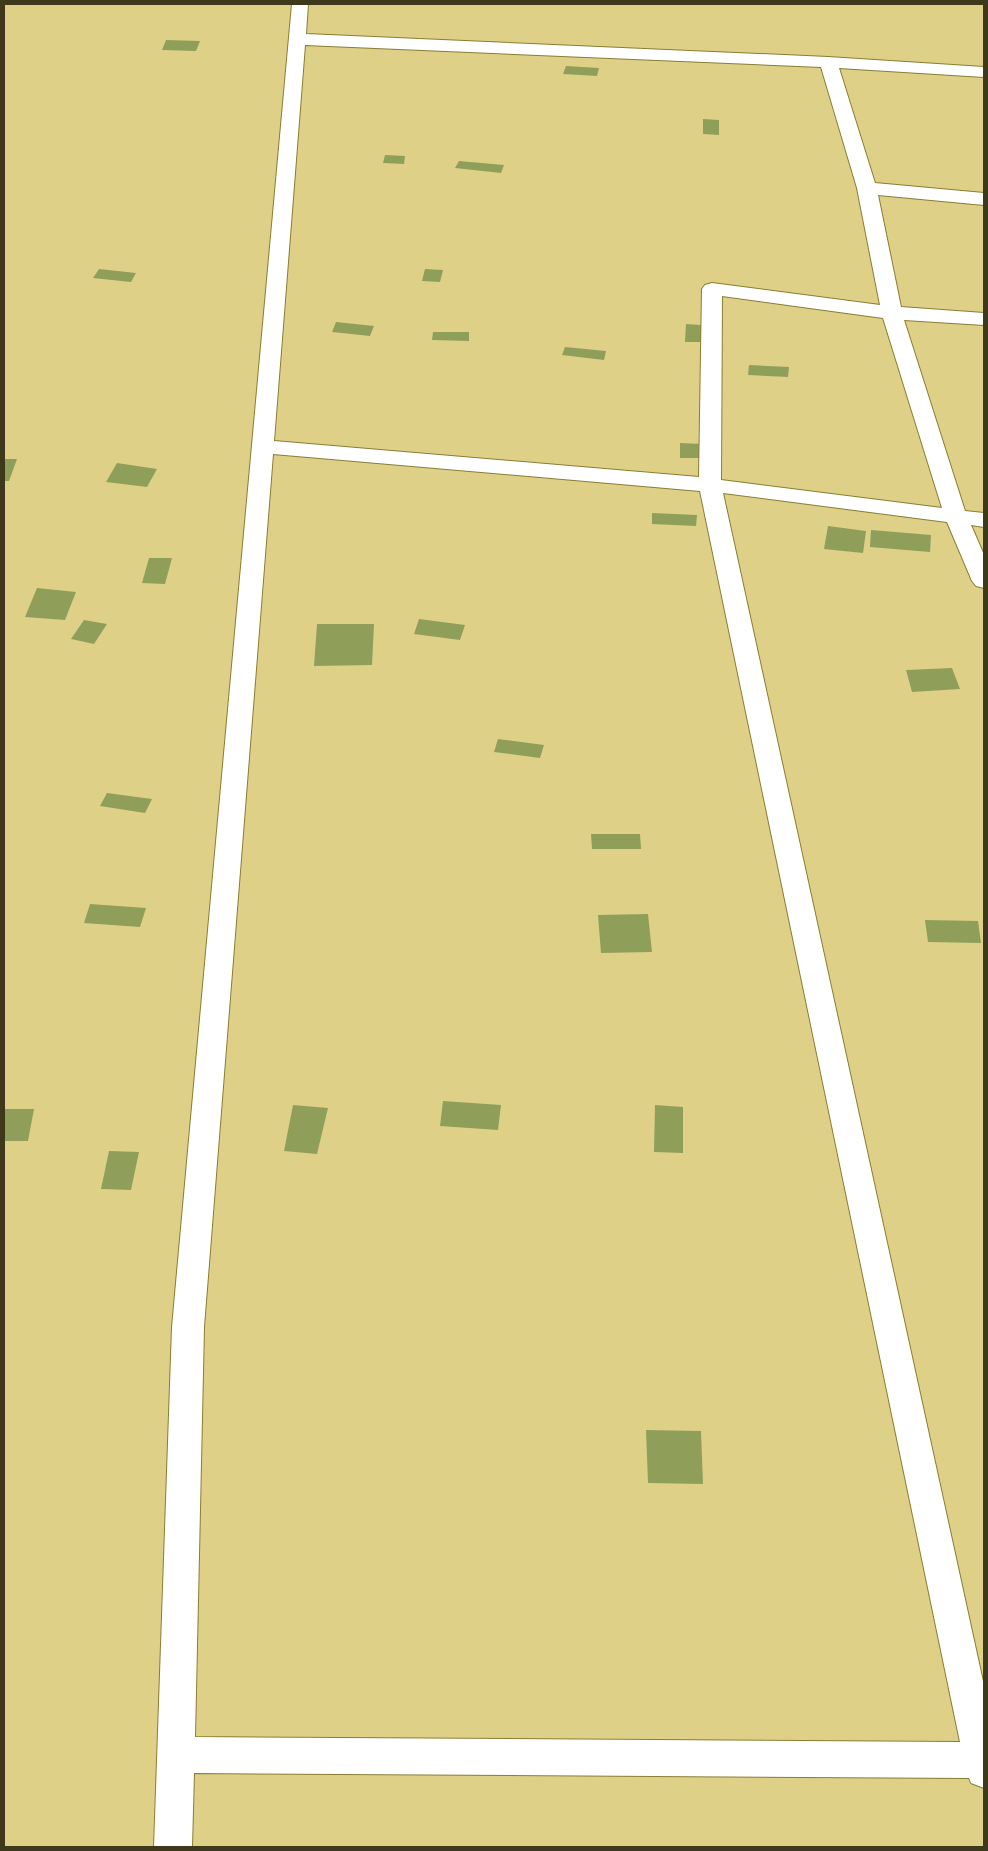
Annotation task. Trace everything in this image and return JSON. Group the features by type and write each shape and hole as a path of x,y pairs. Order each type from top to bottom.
{"street":[{"path":"173,1847 188,1327 300,4"},
{"path":"297,39 828,62 984,72"},
{"path":"828,62 867,188 892,313 956,517 984,582"},
{"path":"867,188 984,199"},
{"path":"176,1756 984,1763 710,484 712,289 892,313 984,319"},
{"path":"262,447 710,484 984,520"}],"building":[{"path":"166,40 200,41 196,51 162,50"},
{"path":"566,66 599,68 597,76 563,74"},
{"path":"703,119 719,120 719,135 703,134"},
{"path":"385,155 405,156 404,164 383,163"},
{"path":"459,161 504,165 501,173 455,168"},
{"path":"99,269 136,273 131,282 93,278"},
{"path":"425,269 443,270 440,282 422,281"},
{"path":"336,322 374,326 370,336 332,332"},
{"path":"686,324 701,325 701,342 685,342"},
{"path":"433,332 469,332 469,341 432,340"},
{"path":"565,347 606,351 604,360 562,355"},
{"path":"749,365 789,367 788,377 748,375"},
{"path":"680,443 703,444 703,458 680,458"},
{"path":"4,459 17,459 9,481 4,481"},
{"path":"117,463 157,469 147,487 106,482"},
{"path":"652,513 697,515 696,526 652,524"},
{"path":"828,526 866,531 863,553 824,549"},
{"path":"871,530 931,535 930,552 870,547"},
{"path":"149,558 172,558 165,584 142,583"},
{"path":"37,588 76,592 65,620 25,617"},
{"path":"419,619 465,625 460,640 414,634"},
{"path":"84,620 107,624 94,644 71,639"},
{"path":"317,624 374,624 372,665 314,666"},
{"path":"952,668 960,689 912,692 906,670"},
{"path":"498,739 544,745 540,758 494,752"},
{"path":"107,793 152,799 145,813 100,806"},
{"path":"591,834 640,834 641,849 592,849"},
{"path":"90,904 146,908 140,927 84,923"},
{"path":"648,914 652,952 601,953 598,915"},
{"path":"925,920 978,921 981,943 928,942"},
{"path":"443,1101 501,1105 498,1130 440,1126"},
{"path":"293,1105 328,1108 317,1154 284,1151"},
{"path":"655,1105 683,1107 683,1153 654,1152"},
{"path":"4,1109 34,1109 28,1141 4,1141"},
{"path":"109,1151 139,1152 131,1190 101,1189"},
{"path":"646,1430 701,1431 703,1484 648,1483"}]}
